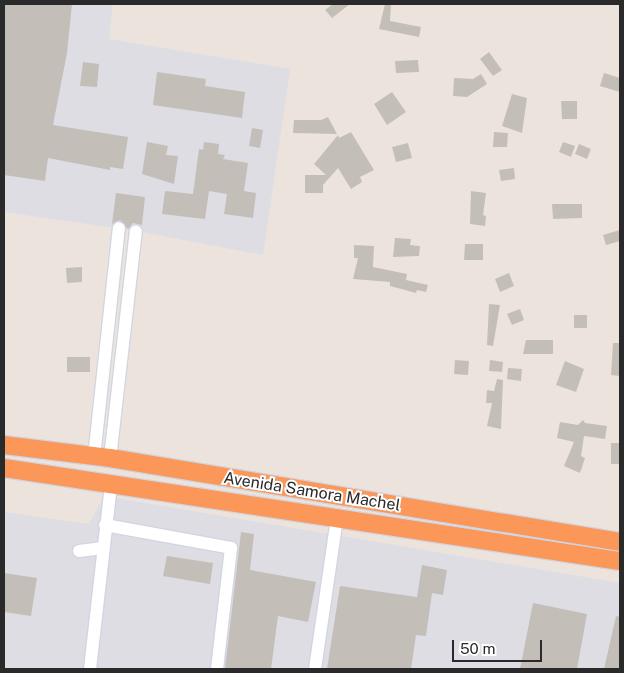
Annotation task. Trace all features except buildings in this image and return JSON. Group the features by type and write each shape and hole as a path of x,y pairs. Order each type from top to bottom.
{"highway":[{"name":"Avenida Samora Machel","path":"4,445 102,458 620,542"},
{"name":"Avenida Samora Machel","path":"4,468 111,486 620,561"}],"street":[{"path":"102,458 119,228"},
{"path":"102,458 136,231"},
{"path":"90,669 105,525 111,486"},
{"path":"315,669 337,519"},
{"path":"105,525 231,548 217,669"},
{"path":"79,551 103,548"}],"shaded area":[{"path":"4,4 113,4 109,39 290,69 263,255 136,231 4,212"},
{"path":"104,496 620,583 620,669 4,669 4,512 89,524"}]}
